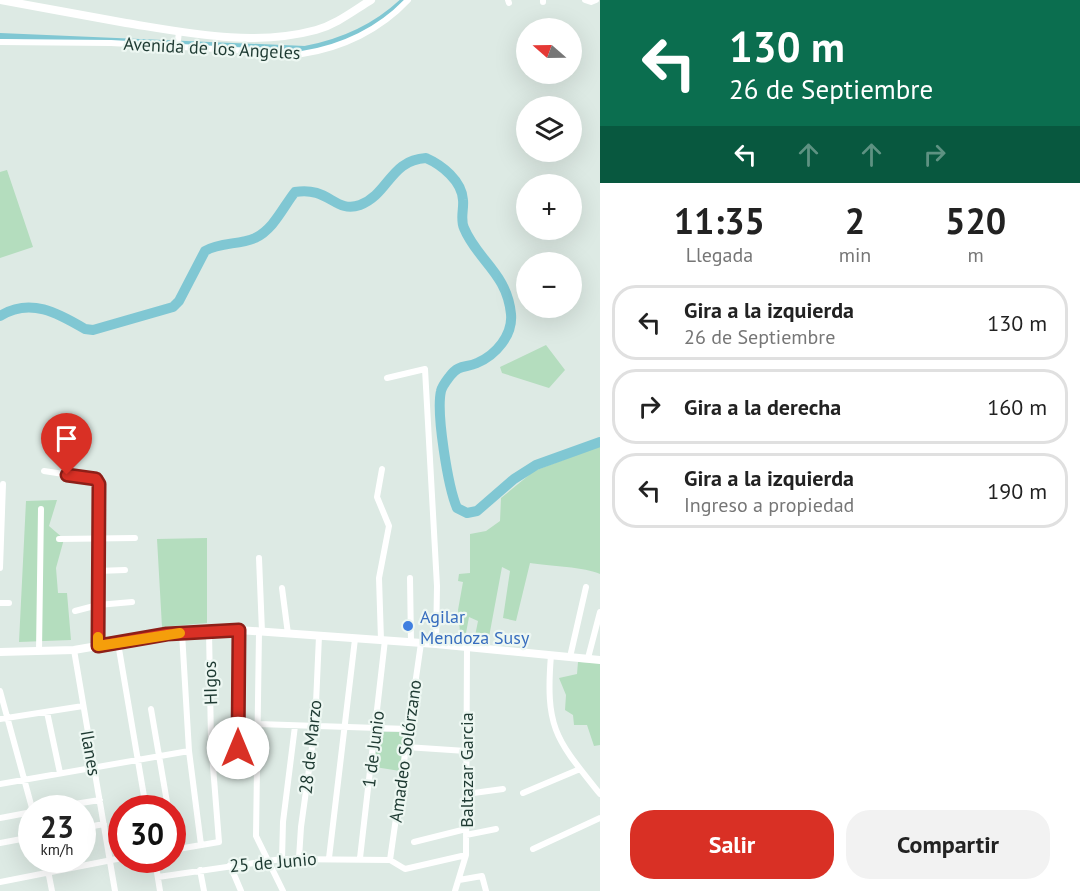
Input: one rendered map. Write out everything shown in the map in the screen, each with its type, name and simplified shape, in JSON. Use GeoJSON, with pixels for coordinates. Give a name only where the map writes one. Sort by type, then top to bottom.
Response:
{"type":"FeatureCollection","features":[{"type":"Feature","properties":{"kind":"street"},"geometry":{"type":"LineString","coordinates":[[0,0],[178,41],[307,32],[347,18],[371,0]]}},
{"type":"Feature","properties":{"kind":"street","name":"Avenida de los Angeles"},"geometry":{"type":"LineString","coordinates":[[0,42],[178,41],[283,54],[316,52],[368,31],[386,20],[408,0]]}},
{"type":"Feature","properties":{"kind":"street"},"geometry":{"type":"LineString","coordinates":[[585,0],[591,2],[596,0]]}},
{"type":"Feature","properties":{"kind":"street"},"geometry":{"type":"LineString","coordinates":[[387,378],[425,369],[437,586],[436,644]]}},
{"type":"Feature","properties":{"kind":"street","name":"1 de Junio"},"geometry":{"type":"LineString","coordinates":[[360,858],[383,640],[380,578],[389,526],[377,497],[382,469]]}},
{"type":"Feature","properties":{"kind":"street"},"geometry":{"type":"LineString","coordinates":[[44,471],[96,479],[99,484],[98,646]]}},
{"type":"Feature","properties":{"kind":"street"},"geometry":{"type":"LineString","coordinates":[[0,568],[3,484]]}},
{"type":"Feature","properties":{"kind":"street"},"geometry":{"type":"LineString","coordinates":[[39,651],[41,509]]}},
{"type":"Feature","properties":{"kind":"street"},"geometry":{"type":"LineString","coordinates":[[59,539],[135,538]]}},
{"type":"Feature","properties":{"kind":"street"},"geometry":{"type":"LineString","coordinates":[[259,558],[261,632],[256,830],[267,860],[284,891]]}},
{"type":"Feature","properties":{"kind":"street"},"geometry":{"type":"LineString","coordinates":[[97,571],[125,570]]}},
{"type":"Feature","properties":{"kind":"street"},"geometry":{"type":"LineString","coordinates":[[410,578],[411,642]]}},
{"type":"Feature","properties":{"kind":"street"},"geometry":{"type":"LineString","coordinates":[[282,588],[288,634]]}},
{"type":"Feature","properties":{"kind":"street"},"geometry":{"type":"LineString","coordinates":[[570,657],[586,588]]}},
{"type":"Feature","properties":{"kind":"street"},"geometry":{"type":"LineString","coordinates":[[75,611],[98,605],[132,602]]}},
{"type":"Feature","properties":{"kind":"street"},"geometry":{"type":"LineString","coordinates":[[0,603],[9,603]]}},
{"type":"Feature","properties":{"kind":"street"},"geometry":{"type":"LineString","coordinates":[[588,658],[600,612]]}},
{"type":"Feature","properties":{"kind":"street"},"geometry":{"type":"LineString","coordinates":[[0,652],[74,650],[182,633],[239,630],[467,646],[600,660]]}},
{"type":"Feature","properties":{"kind":"street"},"geometry":{"type":"LineString","coordinates":[[238,748],[239,630]]}},
{"type":"Feature","properties":{"kind":"street","name":"HIgos"},"geometry":{"type":"LineString","coordinates":[[201,845],[219,842],[208,631]]}},
{"type":"Feature","properties":{"kind":"street"},"geometry":{"type":"LineString","coordinates":[[182,633],[189,751],[201,845],[186,848]]}},
{"type":"Feature","properties":{"kind":"street","name":"28 de Marzo"},"geometry":{"type":"LineString","coordinates":[[299,858],[300,827],[315,726],[319,636]]}},
{"type":"Feature","properties":{"kind":"street"},"geometry":{"type":"LineString","coordinates":[[329,858],[355,639]]}},
{"type":"Feature","properties":{"kind":"street"},"geometry":{"type":"LineString","coordinates":[[118,642],[144,795]]}},
{"type":"Feature","properties":{"kind":"street","name":"Amadeo Solórzano"},"geometry":{"type":"LineString","coordinates":[[390,860],[421,643]]}},
{"type":"Feature","properties":{"kind":"street","name":"Baltazar Garcia"},"geometry":{"type":"LineString","coordinates":[[454,891],[466,855],[467,646]]}},
{"type":"Feature","properties":{"kind":"street","name":"Ilanes"},"geometry":{"type":"LineString","coordinates":[[74,650],[108,848]]}},
{"type":"Feature","properties":{"kind":"street"},"geometry":{"type":"LineString","coordinates":[[551,655],[550,700],[554,731],[565,751],[600,793]]}},
{"type":"Feature","properties":{"kind":"street"},"geometry":{"type":"LineString","coordinates":[[0,691],[4,719],[29,795]]}},
{"type":"Feature","properties":{"kind":"street"},"geometry":{"type":"LineString","coordinates":[[4,719],[83,706]]}},
{"type":"Feature","properties":{"kind":"street"},"geometry":{"type":"LineString","coordinates":[[151,709],[166,795]]}},
{"type":"Feature","properties":{"kind":"street"},"geometry":{"type":"LineString","coordinates":[[47,712],[60,773]]}},
{"type":"Feature","properties":{"kind":"street"},"geometry":{"type":"LineString","coordinates":[[258,724],[408,729]]}},
{"type":"Feature","properties":{"kind":"street"},"geometry":{"type":"LineString","coordinates":[[282,859],[283,822],[296,726]]}},
{"type":"Feature","properties":{"kind":"street"},"geometry":{"type":"LineString","coordinates":[[406,747],[466,751]]}},
{"type":"Feature","properties":{"kind":"street"},"geometry":{"type":"LineString","coordinates":[[0,784],[189,751]]}},
{"type":"Feature","properties":{"kind":"street"},"geometry":{"type":"LineString","coordinates":[[523,793],[580,769]]}},
{"type":"Feature","properties":{"kind":"street"},"geometry":{"type":"LineString","coordinates":[[466,794],[503,789]]}},
{"type":"Feature","properties":{"kind":"street"},"geometry":{"type":"LineString","coordinates":[[96,801],[100,800]]}},
{"type":"Feature","properties":{"kind":"street"},"geometry":{"type":"LineString","coordinates":[[0,818],[18,814]]}},
{"type":"Feature","properties":{"kind":"street"},"geometry":{"type":"LineString","coordinates":[[532,849],[600,818]]}},
{"type":"Feature","properties":{"kind":"street"},"geometry":{"type":"LineString","coordinates":[[96,825],[104,824]]}},
{"type":"Feature","properties":{"kind":"street"},"geometry":{"type":"LineString","coordinates":[[414,843],[466,832],[496,829]]}},
{"type":"Feature","properties":{"kind":"street"},"geometry":{"type":"LineString","coordinates":[[0,843],[18,840]]}},
{"type":"Feature","properties":{"kind":"street","name":"25 de Junio"},"geometry":{"type":"LineString","coordinates":[[158,877],[267,860],[299,858],[390,860],[405,869],[466,855]]}},
{"type":"Feature","properties":{"kind":"street"},"geometry":{"type":"LineString","coordinates":[[230,865],[241,891]]}},
{"type":"Feature","properties":{"kind":"street"},"geometry":{"type":"LineString","coordinates":[[200,870],[204,891]]}},
{"type":"Feature","properties":{"kind":"street"},"geometry":{"type":"LineString","coordinates":[[0,882],[44,873]]}},
{"type":"Feature","properties":{"kind":"street"},"geometry":{"type":"LineString","coordinates":[[49,873],[52,891]]}},
{"type":"Feature","properties":{"kind":"street","name":"Ilanes"},"geometry":{"type":"LineString","coordinates":[[112,873],[115,891]]}},
{"type":"Feature","properties":{"kind":"street"},"geometry":{"type":"LineString","coordinates":[[157,873],[160,891]]}},
{"type":"Feature","properties":{"kind":"street"},"geometry":{"type":"LineString","coordinates":[[459,880],[482,876],[486,891]]}},
{"type":"Feature","properties":{"kind":"green space"},"geometry":{"type":"Polygon","coordinates":[[[7,170],[33,247],[0,258],[0,172],[7,170]]]}},
{"type":"Feature","properties":{"kind":"green space"},"geometry":{"type":"Polygon","coordinates":[[[546,345],[565,370],[549,388],[502,373],[500,367],[546,345]]]}},
{"type":"Feature","properties":{"kind":"green space"},"geometry":{"type":"Polygon","coordinates":[[[600,446],[600,574],[576,568],[530,563],[516,621],[503,618],[510,571],[502,567],[489,637],[475,636],[478,621],[469,617],[466,633],[460,632],[458,610],[463,582],[458,581],[459,574],[470,573],[470,534],[486,531],[500,521],[501,498],[534,471],[600,446]]]}},
{"type":"Feature","properties":{"kind":"green space"},"geometry":{"type":"Polygon","coordinates":[[[57,500],[49,526],[64,539],[56,568],[58,593],[67,593],[71,640],[19,642],[26,501],[57,500]]]}},
{"type":"Feature","properties":{"kind":"green space"},"geometry":{"type":"Polygon","coordinates":[[[207,538],[207,623],[162,627],[157,539],[207,538]]]}},
{"type":"Feature","properties":{"kind":"green space"},"geometry":{"type":"Polygon","coordinates":[[[578,662],[600,663],[600,745],[594,746],[587,725],[574,725],[573,715],[565,710],[566,695],[559,678],[577,674],[578,662]]]}},
{"type":"Feature","properties":{"kind":"green space"},"geometry":{"type":"Polygon","coordinates":[[[377,732],[404,732],[400,771],[375,767],[377,732]]]}},
{"type":"Feature","properties":{"kind":"waterway"},"geometry":{"type":"LineString","coordinates":[[0,36],[305,49],[358,32],[382,18],[404,0]]}},
{"type":"Feature","properties":{"kind":"waterway"},"geometry":{"type":"LineString","coordinates":[[0,316],[11,310],[22,308],[44,309],[85,329],[93,330],[173,307],[179,301],[205,251],[217,246],[249,240],[262,234],[273,223],[295,192],[316,193],[344,206],[360,205],[370,200],[405,165],[414,160],[426,158],[444,169],[459,186],[463,200],[464,228],[476,249],[498,277],[504,288],[511,314],[506,337],[497,350],[477,363],[453,372],[442,387],[440,416],[444,450],[457,508],[467,513],[477,511],[514,479],[536,465],[600,442]]}},
{"type":"Feature","properties":{"kind":"slow traffic"},"geometry":{"type":"LineString","coordinates":[[98,637],[98,646],[180,633]]}},
{"type":"Feature","properties":{"kind":"place","name":"Agilar Mendoza Susy"},"geometry":{"type":"Point","coordinates":[408,626]}},
{"type":"Feature","properties":{"kind":"route"},"geometry":{"type":"LineString","coordinates":[[67,475],[96,479],[99,484],[98,646],[167,634],[239,630],[238,748]]}}]}
